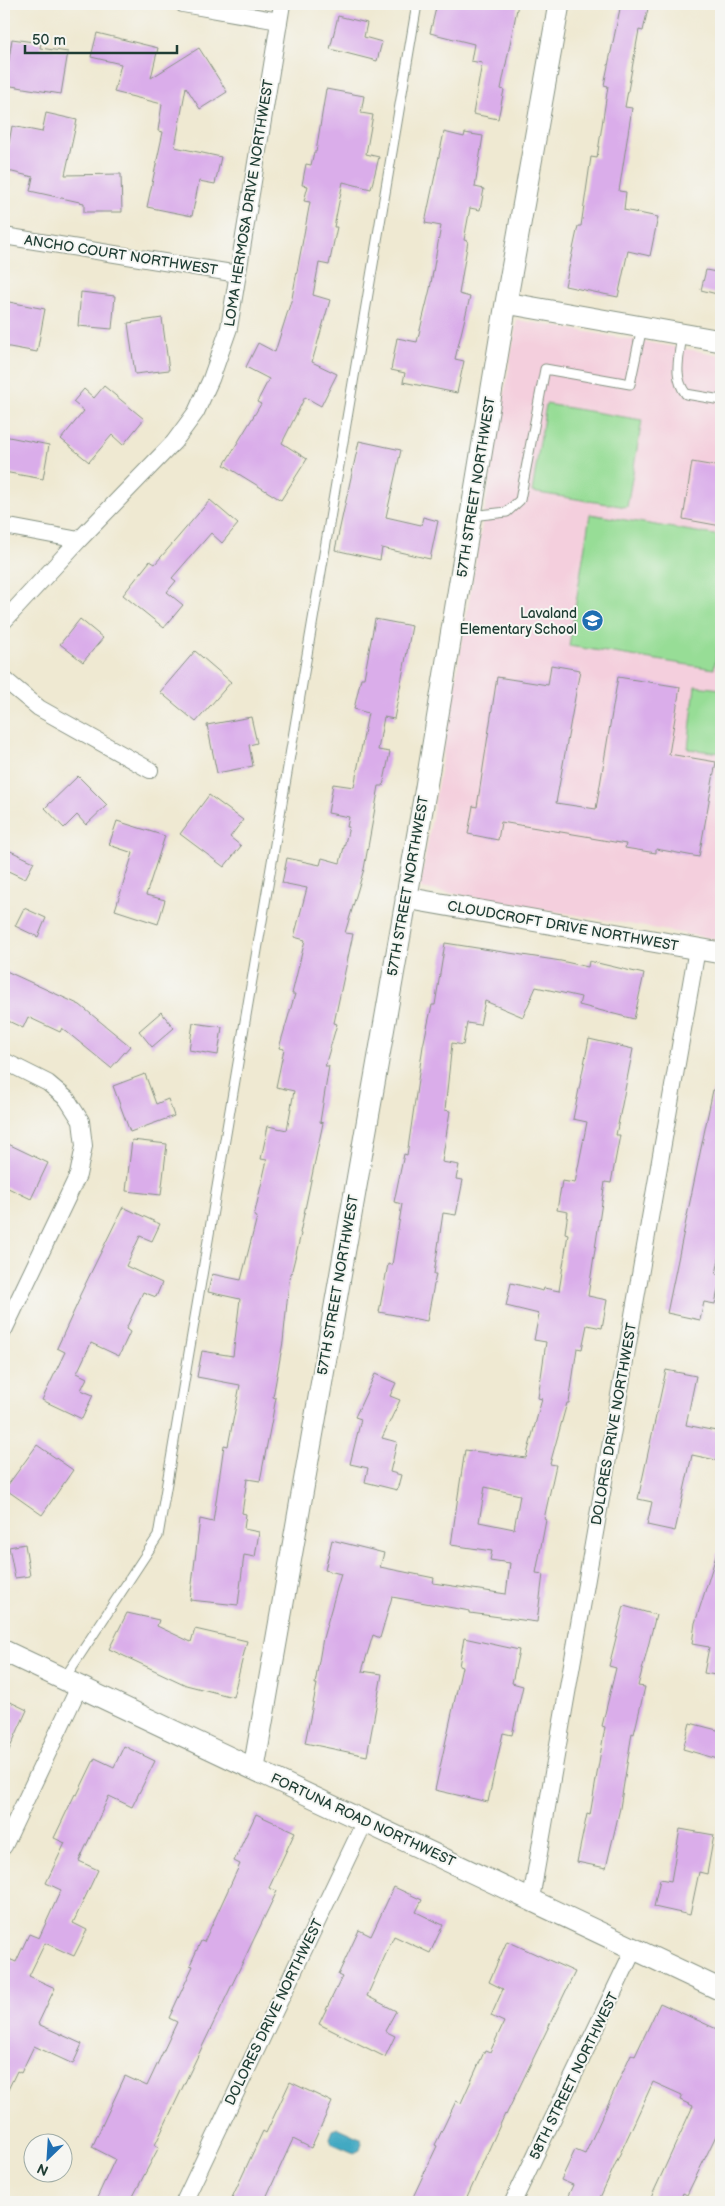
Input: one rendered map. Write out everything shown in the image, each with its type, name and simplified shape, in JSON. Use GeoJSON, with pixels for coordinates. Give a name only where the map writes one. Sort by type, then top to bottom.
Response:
{"type":"FeatureCollection","features":[{"type":"Feature","properties":{"kind":"street"},"geometry":{"type":"LineString","coordinates":[[183,4],[279,21]]}},
{"type":"Feature","properties":{"kind":"street","name":"LOMA HERMOSA DRIVE NORTHWEST"},"geometry":{"type":"LineString","coordinates":[[4,621],[78,540],[174,442],[196,412],[211,379],[230,328],[282,4]]}},
{"type":"Feature","properties":{"kind":"street","name":"57TH STREET NORTHWEST"},"geometry":{"type":"LineString","coordinates":[[254,1768],[428,778],[506,303],[559,4]]}},
{"type":"Feature","properties":{"kind":"street","name":"ANCHO COURT NORTHWEST"},"geometry":{"type":"LineString","coordinates":[[4,236],[238,274]]}},
{"type":"Feature","properties":{"kind":"street"},"geometry":{"type":"LineString","coordinates":[[506,303],[721,341]]}},
{"type":"Feature","properties":{"kind":"street"},"geometry":{"type":"LineString","coordinates":[[4,526],[78,540]]}},
{"type":"Feature","properties":{"kind":"street"},"geometry":{"type":"LineString","coordinates":[[4,679],[39,708],[150,770]]}},
{"type":"Feature","properties":{"kind":"street","name":"CLOUDCROFT DRIVE NORTHWEST"},"geometry":{"type":"LineString","coordinates":[[406,898],[721,954]]}},
{"type":"Feature","properties":{"kind":"street","name":"DOLORES DRIVE NORTHWEST"},"geometry":{"type":"LineString","coordinates":[[531,1899],[697,949]]}},
{"type":"Feature","properties":{"kind":"street"},"geometry":{"type":"LineString","coordinates":[[4,1062],[48,1082],[67,1099],[81,1121],[84,1146],[78,1175],[4,1330]]}},
{"type":"Feature","properties":{"kind":"street","name":"FORTUNA ROAD NORTHWEST"},"geometry":{"type":"LineString","coordinates":[[4,1651],[721,1990]]}},
{"type":"Feature","properties":{"kind":"street"},"geometry":{"type":"LineString","coordinates":[[4,1846],[72,1683]]}},
{"type":"Feature","properties":{"kind":"street","name":"DOLORES DRIVE NORTHWEST"},"geometry":{"type":"LineString","coordinates":[[184,2202],[365,1822]]}},
{"type":"Feature","properties":{"kind":"street","name":"58TH STREET NORTHWEST"},"geometry":{"type":"LineString","coordinates":[[513,2202],[634,1949]]}},
{"type":"Feature","properties":{"kind":"lane"},"geometry":{"type":"LineString","coordinates":[[72,1683],[158,1536],[417,4]]}},
{"type":"Feature","properties":{"kind":"lane"},"geometry":{"type":"LineString","coordinates":[[471,516],[507,512],[520,500],[545,369],[630,384],[642,327]]}},
{"type":"Feature","properties":{"kind":"lane"},"geometry":{"type":"LineString","coordinates":[[682,334],[677,375],[679,385],[686,394],[721,400]]}},
{"type":"Feature","properties":{"kind":"shaded area","name":"Lavaland Elementary School"},"geometry":{"type":"Polygon","coordinates":[[[517,320],[721,355],[721,940],[420,888],[517,320]]]}},
{"type":"Feature","properties":{"kind":"green space"},"geometry":{"type":"Polygon","coordinates":[[[546,404],[642,420],[627,507],[532,492],[546,404]]]}},
{"type":"Feature","properties":{"kind":"green space"},"geometry":{"type":"Polygon","coordinates":[[[590,514],[721,536],[721,625],[714,669],[569,646],[590,514]]]}},
{"type":"Feature","properties":{"kind":"green space"},"geometry":{"type":"Polygon","coordinates":[[[695,686],[721,689],[721,753],[688,749],[695,686]]]}},
{"type":"Feature","properties":{"kind":"water"},"geometry":{"type":"Polygon","coordinates":[[[338,2128],[360,2138],[362,2143],[360,2150],[354,2153],[331,2143],[329,2138],[332,2130],[338,2128]]]}},
{"type":"Feature","properties":{"kind":"building"},"geometry":{"type":"Polygon","coordinates":[[[437,4],[518,4],[501,89],[504,90],[498,119],[473,114],[482,63],[471,61],[474,44],[430,33],[437,4]]]}},
{"type":"Feature","properties":{"kind":"building"},"geometry":{"type":"Polygon","coordinates":[[[621,4],[649,4],[643,31],[639,30],[625,107],[632,108],[619,191],[626,192],[624,210],[658,217],[650,256],[628,251],[618,297],[565,286],[578,226],[581,226],[591,157],[597,158],[608,86],[604,85],[621,4]]]}},
{"type":"Feature","properties":{"kind":"building"},"geometry":{"type":"Polygon","coordinates":[[[338,16],[367,23],[364,37],[382,42],[377,61],[330,49],[338,16]]]}},
{"type":"Feature","properties":{"kind":"building"},"geometry":{"type":"Polygon","coordinates":[[[97,33],[158,48],[151,78],[199,48],[227,92],[200,109],[186,87],[175,147],[221,157],[215,184],[199,181],[192,216],[147,207],[163,132],[158,131],[162,104],[114,92],[121,64],[91,57],[97,33]]]}},
{"type":"Feature","properties":{"kind":"building"},"geometry":{"type":"Polygon","coordinates":[[[12,39],[41,43],[40,48],[68,52],[61,94],[5,85],[12,39]]]}},
{"type":"Feature","properties":{"kind":"building"},"geometry":{"type":"Polygon","coordinates":[[[326,89],[364,96],[361,113],[373,115],[366,154],[379,157],[371,189],[343,182],[334,227],[337,227],[329,265],[319,263],[313,295],[330,300],[312,362],[337,374],[321,406],[305,397],[282,443],[307,459],[281,500],[224,465],[261,404],[257,402],[269,379],[246,367],[258,343],[275,352],[292,298],[310,202],[304,201],[308,186],[302,185],[306,164],[311,165],[314,152],[316,152],[326,89]]]}},
{"type":"Feature","properties":{"kind":"building"},"geometry":{"type":"Polygon","coordinates":[[[46,113],[77,120],[65,175],[121,174],[122,212],[84,212],[84,203],[30,191],[33,177],[4,170],[12,126],[42,132],[46,113]]]}},
{"type":"Feature","properties":{"kind":"building"},"geometry":{"type":"Polygon","coordinates":[[[444,132],[464,137],[465,133],[483,136],[475,187],[484,189],[480,210],[470,208],[464,240],[468,241],[459,294],[470,297],[455,359],[464,361],[457,393],[403,382],[405,373],[391,370],[397,338],[417,342],[430,289],[441,226],[425,223],[444,132]]]}},
{"type":"Feature","properties":{"kind":"building"},"geometry":{"type":"Polygon","coordinates":[[[706,270],[721,273],[721,295],[701,290],[706,270]]]}},
{"type":"Feature","properties":{"kind":"building"},"geometry":{"type":"Polygon","coordinates":[[[81,292],[115,296],[112,329],[78,326],[81,292]]]}},
{"type":"Feature","properties":{"kind":"building"},"geometry":{"type":"Polygon","coordinates":[[[4,301],[45,309],[37,352],[4,346],[4,301]]]}},
{"type":"Feature","properties":{"kind":"building"},"geometry":{"type":"Polygon","coordinates":[[[162,318],[169,370],[135,374],[128,323],[162,318]]]}},
{"type":"Feature","properties":{"kind":"building"},"geometry":{"type":"Polygon","coordinates":[[[104,386],[144,419],[123,445],[112,435],[89,462],[61,439],[84,411],[73,402],[84,389],[94,398],[104,386]]]}},
{"type":"Feature","properties":{"kind":"building"},"geometry":{"type":"Polygon","coordinates":[[[4,436],[49,445],[43,479],[4,472],[4,436]]]}},
{"type":"Feature","properties":{"kind":"building"},"geometry":{"type":"Polygon","coordinates":[[[359,441],[401,450],[386,517],[421,525],[423,517],[438,521],[430,559],[382,548],[380,560],[335,550],[359,441]]]}},
{"type":"Feature","properties":{"kind":"building"},"geometry":{"type":"Polygon","coordinates":[[[692,462],[721,467],[721,526],[683,519],[692,462]]]}},
{"type":"Feature","properties":{"kind":"building"},"geometry":{"type":"Polygon","coordinates":[[[210,500],[238,524],[222,543],[211,533],[172,578],[176,581],[167,592],[183,605],[164,628],[123,595],[150,561],[155,564],[210,500]]]}},
{"type":"Feature","properties":{"kind":"building"},"geometry":{"type":"Polygon","coordinates":[[[80,619],[103,638],[83,662],[60,644],[80,619]]]}},
{"type":"Feature","properties":{"kind":"building"},"geometry":{"type":"Polygon","coordinates":[[[375,619],[412,626],[394,719],[384,717],[378,750],[390,752],[383,786],[379,786],[364,869],[345,933],[353,934],[334,1023],[337,1024],[325,1066],[329,1066],[320,1122],[323,1123],[301,1234],[289,1282],[283,1342],[273,1397],[276,1398],[260,1481],[247,1479],[242,1513],[246,1514],[244,1529],[259,1532],[255,1557],[244,1555],[238,1605],[190,1600],[200,1519],[213,1522],[224,1445],[228,1446],[240,1385],[197,1377],[202,1351],[233,1356],[240,1299],[208,1292],[212,1274],[241,1280],[257,1217],[254,1216],[267,1160],[261,1159],[268,1126],[287,1130],[294,1091],[276,1087],[284,1049],[279,1048],[295,994],[292,994],[305,940],[294,937],[307,888],[282,883],[287,858],[320,865],[322,858],[340,863],[349,827],[347,827],[349,817],[328,813],[333,784],[354,787],[368,713],[354,709],[361,678],[364,678],[375,619]]]}},
{"type":"Feature","properties":{"kind":"building"},"geometry":{"type":"Polygon","coordinates":[[[195,651],[231,682],[196,722],[160,692],[195,651]]]}},
{"type":"Feature","properties":{"kind":"building"},"geometry":{"type":"Polygon","coordinates":[[[551,665],[580,670],[556,803],[596,809],[618,677],[680,687],[669,754],[716,762],[699,857],[656,849],[656,853],[625,848],[626,844],[501,822],[498,840],[468,834],[473,806],[477,807],[497,677],[548,685],[551,665]]]}},
{"type":"Feature","properties":{"kind":"building"},"geometry":{"type":"Polygon","coordinates":[[[251,717],[257,743],[249,745],[253,766],[217,773],[207,725],[251,717]]]}},
{"type":"Feature","properties":{"kind":"building"},"geometry":{"type":"Polygon","coordinates":[[[78,776],[107,805],[86,825],[77,815],[64,828],[45,808],[78,776]]]}},
{"type":"Feature","properties":{"kind":"building"},"geometry":{"type":"Polygon","coordinates":[[[209,795],[243,820],[230,837],[241,846],[224,867],[180,834],[209,795]]]}},
{"type":"Feature","properties":{"kind":"building"},"geometry":{"type":"Polygon","coordinates":[[[117,821],[165,836],[146,895],[165,900],[158,924],[115,910],[133,853],[109,845],[117,821]]]}},
{"type":"Feature","properties":{"kind":"building"},"geometry":{"type":"Polygon","coordinates":[[[4,848],[34,862],[25,879],[4,869],[4,848]]]}},
{"type":"Feature","properties":{"kind":"building"},"geometry":{"type":"Polygon","coordinates":[[[24,908],[46,918],[38,937],[15,926],[24,908]]]}},
{"type":"Feature","properties":{"kind":"building"},"geometry":{"type":"Polygon","coordinates":[[[445,943],[588,967],[589,961],[644,974],[634,1019],[579,1005],[581,997],[536,987],[523,1017],[485,1001],[480,1025],[467,1023],[463,1045],[452,1043],[445,1110],[450,1111],[442,1162],[459,1165],[456,1179],[463,1180],[456,1215],[443,1213],[434,1274],[436,1274],[427,1321],[379,1312],[388,1264],[392,1265],[402,1204],[394,1202],[404,1154],[407,1155],[423,1046],[432,1005],[435,1005],[445,943]]]}},
{"type":"Feature","properties":{"kind":"building"},"geometry":{"type":"Polygon","coordinates":[[[4,970],[80,1005],[130,1046],[111,1068],[62,1028],[60,1032],[28,1017],[23,1028],[4,1019],[4,970]]]}},
{"type":"Feature","properties":{"kind":"building"},"geometry":{"type":"Polygon","coordinates":[[[161,1012],[174,1028],[152,1047],[139,1031],[161,1012]]]}},
{"type":"Feature","properties":{"kind":"building"},"geometry":{"type":"Polygon","coordinates":[[[193,1023],[222,1027],[218,1055],[189,1050],[193,1023]]]}},
{"type":"Feature","properties":{"kind":"building"},"geometry":{"type":"Polygon","coordinates":[[[589,1039],[633,1049],[616,1135],[620,1135],[611,1183],[605,1182],[588,1296],[607,1300],[602,1328],[587,1325],[582,1349],[577,1348],[569,1403],[567,1403],[550,1464],[556,1465],[544,1519],[546,1520],[536,1573],[543,1574],[537,1622],[470,1613],[470,1611],[392,1597],[380,1638],[373,1635],[362,1671],[382,1674],[367,1756],[305,1743],[317,1684],[315,1684],[323,1638],[341,1574],[325,1570],[332,1540],[384,1553],[380,1567],[434,1578],[433,1583],[506,1594],[510,1563],[490,1560],[492,1551],[451,1545],[465,1450],[526,1458],[542,1399],[538,1398],[546,1342],[534,1340],[539,1314],[506,1306],[511,1283],[543,1291],[544,1288],[559,1291],[568,1234],[565,1233],[568,1212],[557,1210],[562,1181],[575,1183],[587,1122],[573,1119],[589,1039]],[[485,1487],[479,1522],[514,1529],[520,1495],[485,1487]]]}},
{"type":"Feature","properties":{"kind":"building"},"geometry":{"type":"Polygon","coordinates":[[[145,1074],[156,1104],[168,1099],[174,1116],[130,1132],[113,1086],[145,1074]]]}},
{"type":"Feature","properties":{"kind":"building"},"geometry":{"type":"Polygon","coordinates":[[[713,1090],[721,1090],[721,1250],[716,1274],[721,1276],[715,1304],[704,1302],[700,1320],[667,1313],[713,1090]]]}},
{"type":"Feature","properties":{"kind":"building"},"geometry":{"type":"Polygon","coordinates":[[[132,1140],[167,1144],[161,1195],[126,1191],[132,1140]]]}},
{"type":"Feature","properties":{"kind":"building"},"geometry":{"type":"Polygon","coordinates":[[[4,1142],[48,1163],[31,1199],[4,1186],[4,1142]]]}},
{"type":"Feature","properties":{"kind":"building"},"geometry":{"type":"Polygon","coordinates":[[[123,1207],[160,1224],[152,1241],[140,1236],[126,1266],[162,1283],[156,1297],[143,1292],[126,1329],[130,1332],[119,1356],[91,1343],[77,1373],[87,1378],[81,1390],[93,1395],[82,1419],[42,1400],[65,1352],[57,1348],[79,1297],[123,1207]]]}},
{"type":"Feature","properties":{"kind":"building"},"geometry":{"type":"Polygon","coordinates":[[[666,1370],[696,1376],[686,1425],[721,1432],[721,1461],[692,1455],[675,1531],[647,1525],[652,1502],[638,1499],[666,1370]]]}},
{"type":"Feature","properties":{"kind":"building"},"geometry":{"type":"Polygon","coordinates":[[[375,1374],[396,1383],[390,1396],[400,1400],[382,1438],[397,1442],[390,1472],[401,1475],[397,1490],[365,1482],[368,1468],[350,1464],[361,1419],[355,1417],[375,1374]]]}},
{"type":"Feature","properties":{"kind":"building"},"geometry":{"type":"Polygon","coordinates":[[[37,1445],[73,1470],[42,1515],[5,1489],[37,1445]]]}},
{"type":"Feature","properties":{"kind":"building"},"geometry":{"type":"Polygon","coordinates":[[[25,1544],[30,1576],[15,1578],[9,1547],[25,1544]]]}},
{"type":"Feature","properties":{"kind":"building"},"geometry":{"type":"Polygon","coordinates":[[[717,1553],[721,1554],[721,1676],[704,1673],[709,1647],[692,1644],[695,1623],[717,1553]]]}},
{"type":"Feature","properties":{"kind":"building"},"geometry":{"type":"Polygon","coordinates":[[[624,1606],[656,1615],[638,1686],[645,1687],[634,1734],[632,1733],[620,1808],[606,1868],[577,1862],[587,1814],[590,1815],[605,1727],[602,1726],[616,1668],[609,1666],[624,1606]]]}},
{"type":"Feature","properties":{"kind":"building"},"geometry":{"type":"Polygon","coordinates":[[[127,1613],[159,1620],[157,1626],[191,1642],[195,1629],[247,1641],[233,1697],[186,1685],[109,1649],[127,1613]]]}},
{"type":"Feature","properties":{"kind":"building"},"geometry":{"type":"Polygon","coordinates":[[[464,1638],[519,1650],[512,1683],[523,1686],[512,1735],[503,1733],[488,1802],[435,1790],[462,1667],[459,1666],[464,1638]]]}},
{"type":"Feature","properties":{"kind":"building"},"geometry":{"type":"Polygon","coordinates":[[[4,1699],[27,1710],[4,1761],[4,1699]]]}},
{"type":"Feature","properties":{"kind":"building"},"geometry":{"type":"Polygon","coordinates":[[[690,1723],[721,1731],[721,1760],[683,1749],[690,1723]]]}},
{"type":"Feature","properties":{"kind":"building"},"geometry":{"type":"Polygon","coordinates":[[[124,1746],[155,1761],[132,1807],[109,1796],[79,1861],[98,1870],[73,1923],[87,1930],[74,1956],[45,1943],[29,1976],[55,1988],[38,2024],[82,2044],[73,2064],[34,2046],[21,2073],[17,2071],[4,2098],[4,1971],[9,1959],[16,1962],[29,1934],[39,1938],[61,1890],[46,1883],[65,1843],[54,1838],[75,1794],[77,1795],[95,1758],[114,1767],[124,1746]]]}},
{"type":"Feature","properties":{"kind":"building"},"geometry":{"type":"Polygon","coordinates":[[[256,1814],[295,1832],[269,1888],[277,1891],[155,2145],[159,2147],[130,2202],[95,2202],[115,2159],[92,2147],[125,2076],[147,2086],[177,2022],[169,2018],[193,1966],[190,1965],[201,1941],[204,1942],[240,1864],[234,1861],[256,1814]]]}},
{"type":"Feature","properties":{"kind":"building"},"geometry":{"type":"Polygon","coordinates":[[[680,1829],[714,1835],[707,1874],[699,1872],[690,1915],[654,1907],[660,1879],[671,1881],[680,1829]]]}},
{"type":"Feature","properties":{"kind":"building"},"geometry":{"type":"Polygon","coordinates":[[[394,1887],[422,1900],[416,1912],[443,1925],[430,1953],[394,1936],[367,1996],[396,2011],[385,2031],[395,2036],[385,2057],[319,2024],[342,1977],[338,1975],[359,1930],[371,1936],[394,1887]]]}},
{"type":"Feature","properties":{"kind":"building"},"geometry":{"type":"Polygon","coordinates":[[[507,1941],[575,1972],[505,2114],[465,2202],[425,2202],[413,2197],[437,2146],[435,2145],[456,2101],[461,2103],[485,2050],[490,2052],[504,2022],[491,2016],[503,1989],[489,1982],[507,1941]]]}},
{"type":"Feature","properties":{"kind":"building"},"geometry":{"type":"Polygon","coordinates":[[[660,2003],[721,2031],[721,2125],[712,2144],[687,2195],[683,2193],[679,2202],[649,2202],[693,2106],[680,2100],[682,2095],[653,2082],[598,2202],[565,2202],[573,2185],[561,2180],[575,2150],[585,2154],[631,2054],[635,2056],[660,2003]]]}},
{"type":"Feature","properties":{"kind":"building"},"geometry":{"type":"Polygon","coordinates":[[[290,2082],[332,2102],[311,2148],[293,2139],[264,2202],[230,2202],[263,2131],[266,2133],[290,2082]]]}},
{"type":"Feature","properties":{"kind":"place","name":"Lavaland Elementary School"},"geometry":{"type":"Point","coordinates":[593,621]}}]}
